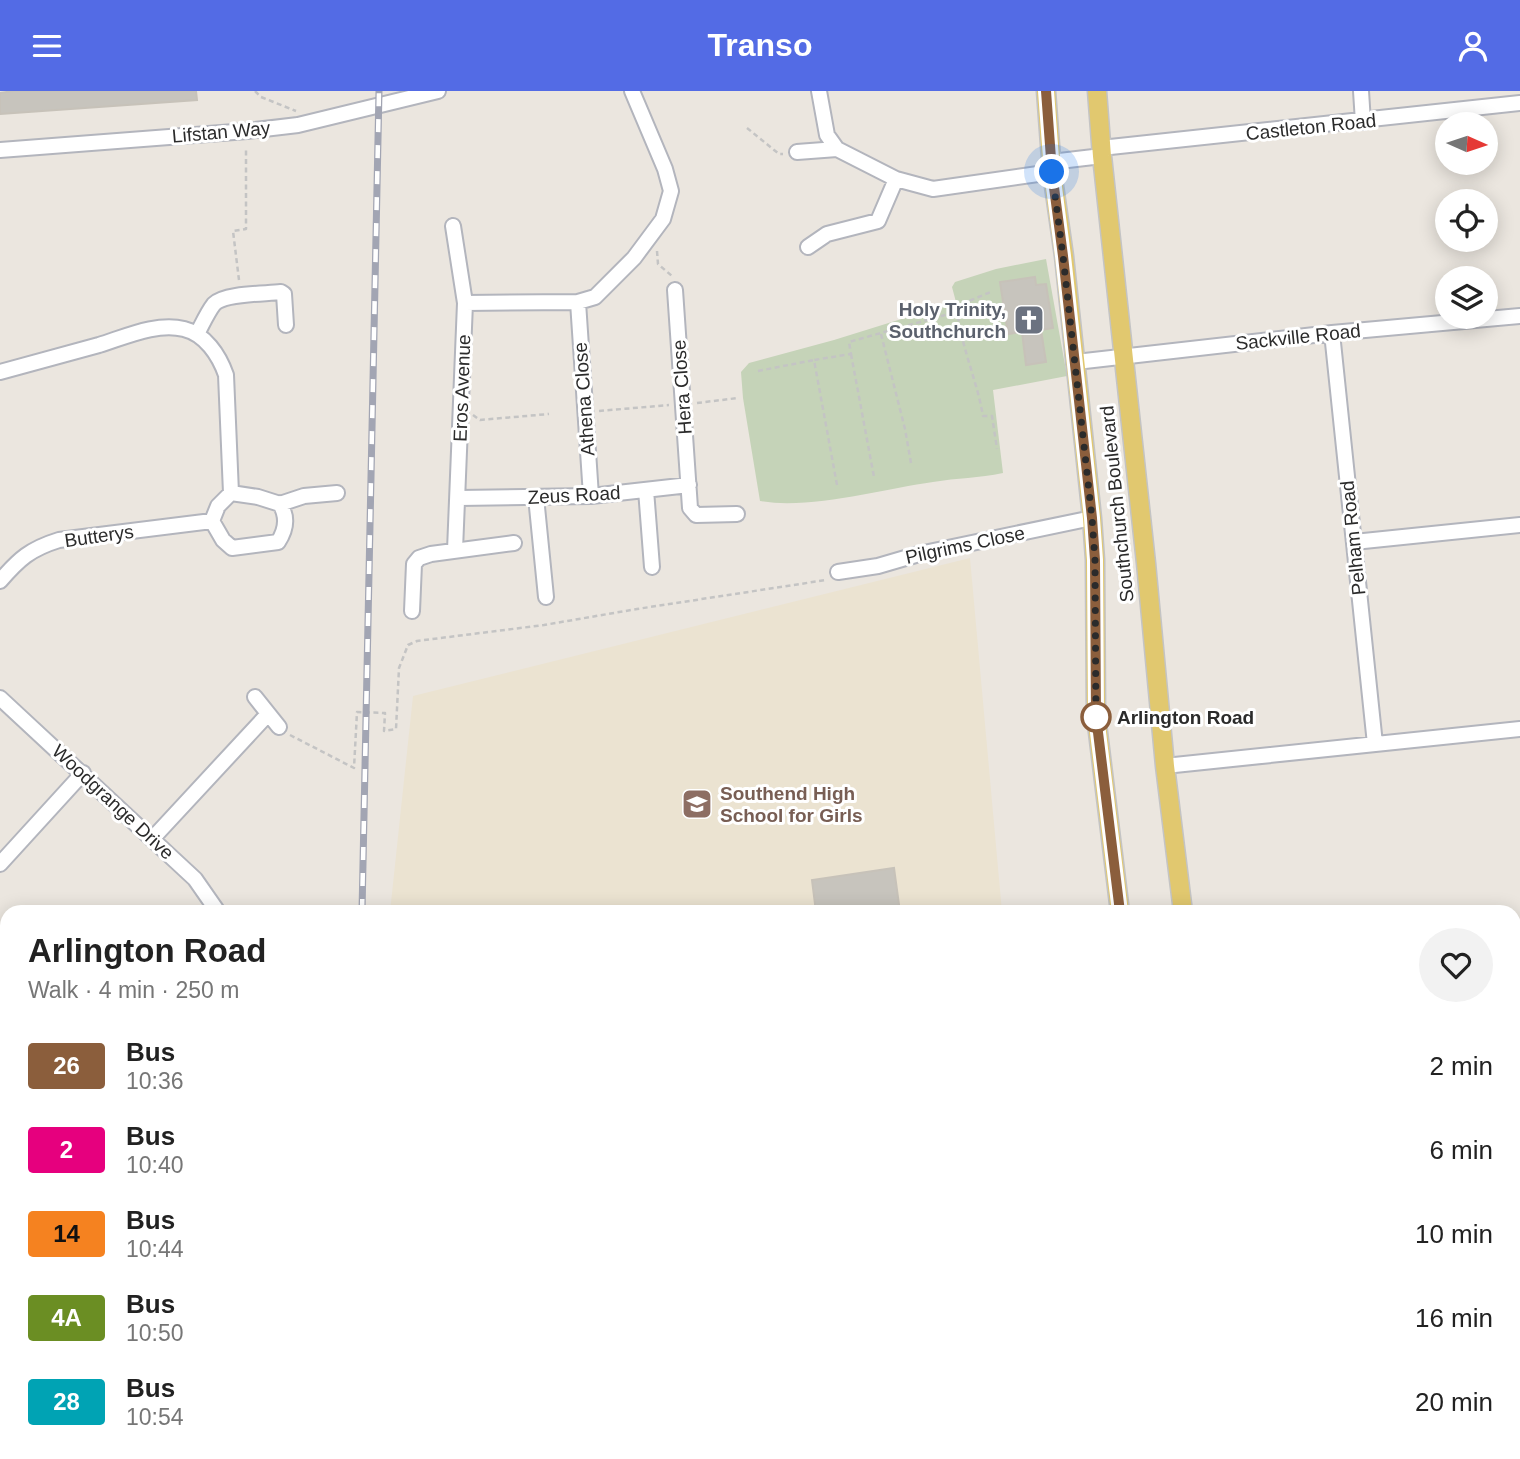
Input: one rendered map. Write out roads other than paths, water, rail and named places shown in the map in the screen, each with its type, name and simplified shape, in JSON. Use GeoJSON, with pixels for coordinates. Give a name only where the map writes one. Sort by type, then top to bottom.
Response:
{"type":"FeatureCollection","features":[{"type":"Feature","properties":{"kind":"main road","name":"Southchurch Boulevard"},"geometry":{"type":"LineString","coordinates":[[1046,91],[1051,167],[1076,362],[1092,518],[1095,560],[1096,716],[1119,905]]}},
{"type":"Feature","properties":{"kind":"main road","name":"Southchurch Boulevard"},"geometry":{"type":"LineString","coordinates":[[1097,91],[1122,356],[1182,905]]}},
{"type":"Feature","properties":{"kind":"street","name":"Lifstan Way"},"geometry":{"type":"LineString","coordinates":[[0,150],[298,125],[438,91]]}},
{"type":"Feature","properties":{"kind":"street"},"geometry":{"type":"LineString","coordinates":[[465,303],[578,302],[595,297],[634,258],[663,219],[671,191],[665,169],[632,91]]}},
{"type":"Feature","properties":{"kind":"street"},"geometry":{"type":"LineString","coordinates":[[819,91],[827,135],[837,149]]}},
{"type":"Feature","properties":{"kind":"street"},"geometry":{"type":"LineString","coordinates":[[1361,91],[1363,122]]}},
{"type":"Feature","properties":{"kind":"street","name":"Castleton Road"},"geometry":{"type":"LineString","coordinates":[[837,149],[897,179],[933,189],[1051,167],[1101,152],[1519,103]]}},
{"type":"Feature","properties":{"kind":"street"},"geometry":{"type":"LineString","coordinates":[[797,152],[837,149]]}},
{"type":"Feature","properties":{"kind":"street"},"geometry":{"type":"LineString","coordinates":[[808,247],[827,234],[878,221],[897,179]]}},
{"type":"Feature","properties":{"kind":"street","name":"Eros Avenue"},"geometry":{"type":"LineString","coordinates":[[453,226],[465,303],[455,550]]}},
{"type":"Feature","properties":{"kind":"street","name":"Hera Close"},"geometry":{"type":"LineString","coordinates":[[674,290],[691,508],[696,515],[737,514]]}},
{"type":"Feature","properties":{"kind":"street"},"geometry":{"type":"LineString","coordinates":[[197,334],[214,305],[220,300],[241,296],[281,292],[284,294],[286,324]]}},
{"type":"Feature","properties":{"kind":"street","name":"Athena Close"},"geometry":{"type":"LineString","coordinates":[[578,302],[591,496]]}},
{"type":"Feature","properties":{"kind":"street","name":"Sackville Road"},"geometry":{"type":"LineString","coordinates":[[1076,362],[1332,333],[1520,316]]}},
{"type":"Feature","properties":{"kind":"street"},"geometry":{"type":"LineString","coordinates":[[0,372],[155,329],[183,329],[197,334],[222,362],[226,375],[231,492],[218,506],[212,521],[223,540],[232,548],[268,545],[278,542],[283,535],[286,524],[285,511],[281,504]]}},
{"type":"Feature","properties":{"kind":"street","name":"Pelham Road"},"geometry":{"type":"LineString","coordinates":[[1332,333],[1375,744]]}},
{"type":"Feature","properties":{"kind":"street","name":"Zeus Road"},"geometry":{"type":"LineString","coordinates":[[459,498],[591,496],[688,485]]}},
{"type":"Feature","properties":{"kind":"street"},"geometry":{"type":"LineString","coordinates":[[646,490],[652,567]]}},
{"type":"Feature","properties":{"kind":"street"},"geometry":{"type":"LineString","coordinates":[[231,492],[281,504],[304,496],[337,493]]}},
{"type":"Feature","properties":{"kind":"street"},"geometry":{"type":"LineString","coordinates":[[536,497],[545,597]]}},
{"type":"Feature","properties":{"kind":"street","name":"Pilgrims Close"},"geometry":{"type":"LineString","coordinates":[[838,572],[878,566],[919,554],[1092,518]]}},
{"type":"Feature","properties":{"kind":"street","name":"Butterys"},"geometry":{"type":"LineString","coordinates":[[0,581],[20,559],[37,547],[59,540],[212,521]]}},
{"type":"Feature","properties":{"kind":"street"},"geometry":{"type":"LineString","coordinates":[[1354,542],[1520,526]]}},
{"type":"Feature","properties":{"kind":"street"},"geometry":{"type":"LineString","coordinates":[[412,611],[414,564],[419,558],[455,550],[514,543]]}},
{"type":"Feature","properties":{"kind":"street"},"geometry":{"type":"LineString","coordinates":[[255,697],[279,727]]}},
{"type":"Feature","properties":{"kind":"street","name":"Woodgrange Drive"},"geometry":{"type":"LineString","coordinates":[[0,698],[153,838],[195,879],[213,905]]}},
{"type":"Feature","properties":{"kind":"street"},"geometry":{"type":"LineString","coordinates":[[153,838],[268,713]]}},
{"type":"Feature","properties":{"kind":"street"},"geometry":{"type":"LineString","coordinates":[[1165,766],[1520,729]]}},
{"type":"Feature","properties":{"kind":"street"},"geometry":{"type":"LineString","coordinates":[[0,864],[83,773]]}},
{"type":"Feature","properties":{"kind":"railway"},"geometry":{"type":"LineString","coordinates":[[362,905],[379,91]]}},
{"type":"Feature","properties":{"kind":"place","name":"Holy Trinity, Southchurch"},"geometry":{"type":"Point","coordinates":[1029,320]}},
{"type":"Feature","properties":{"kind":"place","name":"Arlington Road"},"geometry":{"type":"Point","coordinates":[1096,717]}},
{"type":"Feature","properties":{"kind":"place","name":"Southend High School for Girls"},"geometry":{"type":"Point","coordinates":[697,804]}}]}
